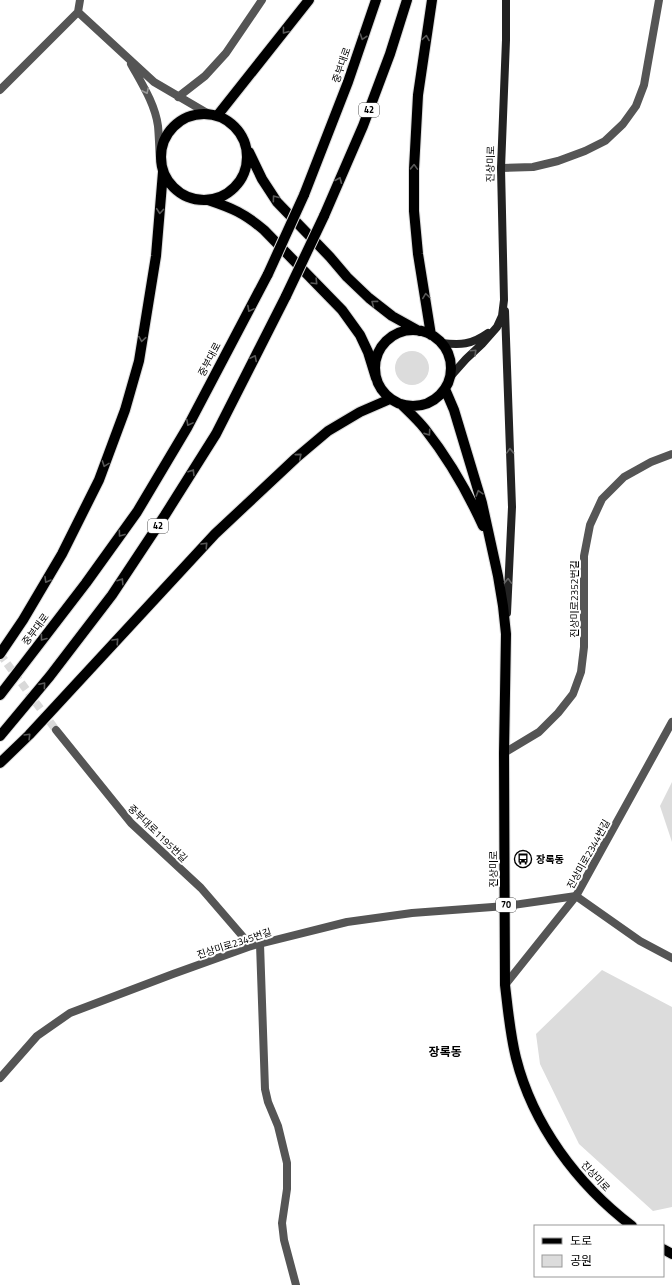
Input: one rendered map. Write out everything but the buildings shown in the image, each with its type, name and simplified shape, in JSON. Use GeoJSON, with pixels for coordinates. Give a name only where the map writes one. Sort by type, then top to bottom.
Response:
{"type":"FeatureCollection","features":[{"type":"Feature","properties":{"kind":"main road"},"geometry":{"type":"LineString","coordinates":[[212,114],[309,0]]}},
{"type":"Feature","properties":{"kind":"main road","name":"중부대로"},"geometry":{"type":"LineString","coordinates":[[0,694],[86,583],[137,512],[187,428],[268,274],[304,195],[348,82],[376,0]]}},
{"type":"Feature","properties":{"kind":"main road","name":"42"},"geometry":{"type":"LineString","coordinates":[[0,736],[50,676],[112,595],[216,434],[286,296],[324,216],[363,126],[390,54],[407,0]]}},
{"type":"Feature","properties":{"kind":"main road"},"geometry":{"type":"LineString","coordinates":[[432,0],[418,95],[414,169],[414,211],[418,254],[432,335]]}},
{"type":"Feature","properties":{"kind":"main road"},"geometry":{"type":"LineString","coordinates":[[0,654],[23,620],[62,554],[99,480],[125,410],[139,361],[156,256],[163,172],[160,157],[162,143],[169,130],[180,120],[193,114],[212,114],[234,124],[242,135],[247,149],[262,179],[277,202],[369,298],[392,316],[419,331],[432,335],[441,343],[448,353],[451,365],[450,378],[445,389],[436,398],[425,404],[413,406],[401,404],[390,399],[381,390],[368,352],[360,335],[342,310],[264,230],[251,218],[233,209],[208,200],[194,199],[180,194],[170,184],[163,172]]}},
{"type":"Feature","properties":{"kind":"main road"},"geometry":{"type":"LineString","coordinates":[[208,200],[222,196],[234,188],[243,177],[248,163],[247,149]]}},
{"type":"Feature","properties":{"kind":"main road"},"geometry":{"type":"LineString","coordinates":[[376,378],[374,366],[377,353],[384,342],[394,335],[406,330],[419,331]]}},
{"type":"Feature","properties":{"kind":"main road"},"geometry":{"type":"LineString","coordinates":[[445,389],[454,410],[482,503],[491,545]]}},
{"type":"Feature","properties":{"kind":"main road"},"geometry":{"type":"LineString","coordinates":[[0,763],[29,735],[215,534],[290,463],[328,431],[360,412],[390,399]]}},
{"type":"Feature","properties":{"kind":"main road"},"geometry":{"type":"LineString","coordinates":[[401,404],[424,428],[444,457],[475,510],[491,545]]}},
{"type":"Feature","properties":{"kind":"main road","name":"진상미로"},"geometry":{"type":"LineString","coordinates":[[491,545],[498,576],[506,634],[504,753],[506,985],[509,1023],[516,1058],[526,1090],[544,1127],[566,1161],[591,1191],[631,1225]]}},
{"type":"Feature","properties":{"kind":"street"},"geometry":{"type":"LineString","coordinates":[[0,90],[78,12],[80,0]]}},
{"type":"Feature","properties":{"kind":"street"},"geometry":{"type":"LineString","coordinates":[[178,97],[204,76],[226,53],[262,0]]}},
{"type":"Feature","properties":{"kind":"street","name":"진상미로"},"geometry":{"type":"LineString","coordinates":[[497,327],[502,316],[504,300],[501,168],[506,47],[506,0]]}},
{"type":"Feature","properties":{"kind":"street"},"geometry":{"type":"LineString","coordinates":[[501,168],[534,167],[558,162],[605,141],[623,124],[636,106],[644,85],[660,0]]}},
{"type":"Feature","properties":{"kind":"street"},"geometry":{"type":"LineString","coordinates":[[78,12],[154,82],[178,97],[212,114]]}},
{"type":"Feature","properties":{"kind":"street"},"geometry":{"type":"LineString","coordinates":[[126,57],[144,87],[154,109],[158,126],[160,157]]}},
{"type":"Feature","properties":{"kind":"street"},"geometry":{"type":"LineString","coordinates":[[504,300],[512,508],[506,634]]}},
{"type":"Feature","properties":{"kind":"street"},"geometry":{"type":"LineString","coordinates":[[441,343],[459,345],[473,342],[497,327]]}},
{"type":"Feature","properties":{"kind":"street"},"geometry":{"type":"LineString","coordinates":[[450,378],[497,327]]}},
{"type":"Feature","properties":{"kind":"street","name":"진상미로2352번길"},"geometry":{"type":"LineString","coordinates":[[504,753],[539,732],[558,713],[573,694],[581,672],[584,647],[584,556],[590,525],[602,499],[624,477],[651,462],[672,454]]}},
{"type":"Feature","properties":{"kind":"street","name":"진상미로2344번길"},"geometry":{"type":"LineString","coordinates":[[506,985],[576,896],[672,722]]}},
{"type":"Feature","properties":{"kind":"street","name":"중부대로1195번길"},"geometry":{"type":"LineString","coordinates":[[56,730],[131,823],[201,888],[251,946]]}},
{"type":"Feature","properties":{"kind":"street"},"geometry":{"type":"LineString","coordinates":[[576,896],[640,941],[672,958]]}},
{"type":"Feature","properties":{"kind":"street","name":"진상미로2345번길"},"geometry":{"type":"LineString","coordinates":[[0,1078],[37,1036],[70,1013],[251,946],[347,922],[412,913],[506,906],[576,896]]}},
{"type":"Feature","properties":{"kind":"street"},"geometry":{"type":"LineString","coordinates":[[260,944],[265,1089],[268,1102],[278,1126],[287,1162],[287,1189],[282,1223],[284,1240],[296,1285]]}},
{"type":"Feature","properties":{"kind":"green space"},"geometry":{"type":"Polygon","coordinates":[[[409,351],[415,351],[424,356],[428,362],[428,374],[424,380],[415,385],[409,385],[400,380],[395,371],[395,365],[400,356],[409,351]]]}},
{"type":"Feature","properties":{"kind":"green space"},"geometry":{"type":"Polygon","coordinates":[[[672,782],[672,842],[660,806],[672,782]]]}},
{"type":"Feature","properties":{"kind":"green space"},"geometry":{"type":"Polygon","coordinates":[[[602,970],[672,1007],[672,1207],[653,1211],[579,1144],[540,1064],[536,1034],[602,970]]]}},
{"type":"Feature","properties":{"kind":"tunnel"},"geometry":{"type":"LineString","coordinates":[[0,654],[56,730]]}},
{"type":"Feature","properties":{"kind":"place","name":"장록동"},"geometry":{"type":"Point","coordinates":[523,859]}},
{"type":"Feature","properties":{"kind":"district","name":"장록동"},"geometry":{"type":"Point","coordinates":[445,1052]}}]}
